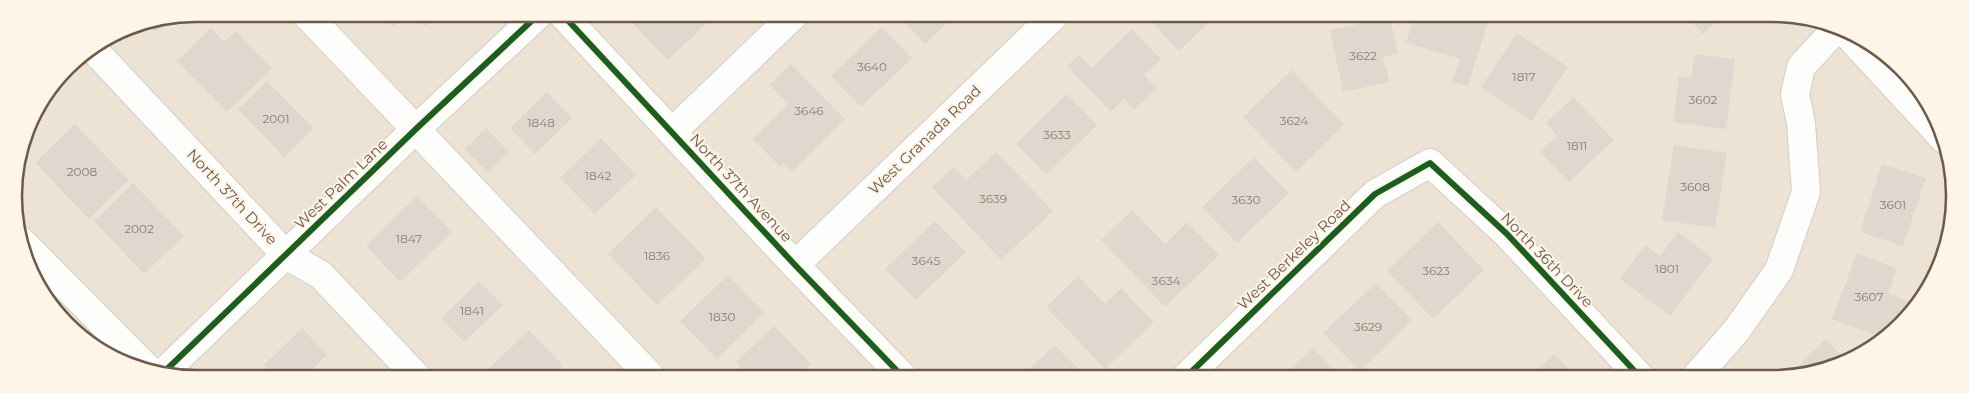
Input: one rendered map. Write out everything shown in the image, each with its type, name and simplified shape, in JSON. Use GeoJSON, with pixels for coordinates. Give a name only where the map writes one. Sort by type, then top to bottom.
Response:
{"type":"FeatureCollection","features":[{"type":"Feature","properties":{"kind":"street"},"geometry":{"type":"LineString","coordinates":[[314,22],[417,128],[644,370]]}},
{"type":"Feature","properties":{"kind":"street","name":"West Palm Lane"},"geometry":{"type":"LineString","coordinates":[[168,368],[417,128],[530,22]]}},
{"type":"Feature","properties":{"kind":"street","name":"North 37th Avenue"},"geometry":{"type":"LineString","coordinates":[[569,22],[795,265],[896,370]]}},
{"type":"Feature","properties":{"kind":"street"},"geometry":{"type":"LineString","coordinates":[[672,132],[788,22]]}},
{"type":"Feature","properties":{"kind":"street","name":"West Granada Road"},"geometry":{"type":"LineString","coordinates":[[795,265],[1048,22]]}},
{"type":"Feature","properties":{"kind":"street"},"geometry":{"type":"LineString","coordinates":[[1702,370],[1736,331],[1779,270],[1806,192],[1801,123],[1795,94],[1801,67],[1832,33]]}},
{"type":"Feature","properties":{"kind":"street"},"geometry":{"type":"LineString","coordinates":[[1854,43],[1931,125]]}},
{"type":"Feature","properties":{"kind":"street","name":"North 37th Drive"},"geometry":{"type":"LineString","coordinates":[[97,54],[286,255],[321,275],[410,370]]}},
{"type":"Feature","properties":{"kind":"street","name":"West Berkeley Road"},"geometry":{"type":"LineString","coordinates":[[1192,370],[1375,194],[1430,163]]}},
{"type":"Feature","properties":{"kind":"street","name":"North 36th Drive"},"geometry":{"type":"LineString","coordinates":[[1430,163],[1507,234],[1634,370]]}},
{"type":"Feature","properties":{"kind":"street"},"geometry":{"type":"LineString","coordinates":[[31,249],[140,361]]}},
{"type":"Feature","properties":{"kind":"shaded area"},"geometry":{"type":"Polygon","coordinates":[[[196,22],[1772,22],[1795,24],[1828,32],[1860,46],[1896,73],[1911,91],[1929,120],[1941,151],[1946,185],[1945,219],[1941,242],[1929,273],[1911,302],[1896,320],[1869,341],[1849,353],[1818,365],[1784,370],[174,369],[151,365],[120,353],[91,335],[73,320],[58,302],[40,273],[28,242],[22,196],[28,151],[40,120],[58,91],[91,58],[109,46],[141,32],[174,24],[196,22]]]}},
{"type":"Feature","properties":{"kind":"building"},"geometry":{"type":"Polygon","coordinates":[[[388,22],[398,22],[393,27],[388,22]]]}},
{"type":"Feature","properties":{"kind":"building"},"geometry":{"type":"Polygon","coordinates":[[[631,22],[708,22],[668,60],[631,22]]]}},
{"type":"Feature","properties":{"kind":"building"},"geometry":{"type":"Polygon","coordinates":[[[904,22],[948,22],[925,44],[904,22]]]}},
{"type":"Feature","properties":{"kind":"building"},"geometry":{"type":"Polygon","coordinates":[[[1152,22],[1210,22],[1179,51],[1152,22]]]}},
{"type":"Feature","properties":{"kind":"building"},"geometry":{"type":"Polygon","coordinates":[[[1367,22],[1391,22],[1398,54],[1383,57],[1389,82],[1343,92],[1330,30],[1367,22]]]}},
{"type":"Feature","properties":{"kind":"building"},"geometry":{"type":"Polygon","coordinates":[[[1413,22],[1488,22],[1468,86],[1452,82],[1460,59],[1406,43],[1413,22]]]}},
{"type":"Feature","properties":{"kind":"building"},"geometry":{"type":"Polygon","coordinates":[[[1692,22],[1716,22],[1703,34],[1692,22]]]}},
{"type":"Feature","properties":{"kind":"building"},"geometry":{"type":"Polygon","coordinates":[[[162,26],[156,32],[152,29],[162,26]]]}},
{"type":"Feature","properties":{"kind":"building"},"geometry":{"type":"Polygon","coordinates":[[[882,27],[912,58],[861,107],[831,76],[882,27]]]}},
{"type":"Feature","properties":{"kind":"building"},"geometry":{"type":"Polygon","coordinates":[[[211,28],[224,42],[236,31],[272,69],[227,112],[177,61],[211,28]]]}},
{"type":"Feature","properties":{"kind":"building"},"geometry":{"type":"Polygon","coordinates":[[[1132,29],[1161,59],[1144,75],[1157,88],[1134,110],[1124,99],[1111,112],[1067,66],[1079,55],[1092,68],[1132,29]]]}},
{"type":"Feature","properties":{"kind":"building"},"geometry":{"type":"Polygon","coordinates":[[[1517,33],[1568,67],[1532,121],[1481,87],[1517,33]]]}},
{"type":"Feature","properties":{"kind":"building"},"geometry":{"type":"Polygon","coordinates":[[[1695,54],[1735,59],[1726,129],[1673,122],[1679,76],[1691,78],[1695,54]]]}},
{"type":"Feature","properties":{"kind":"building"},"geometry":{"type":"Polygon","coordinates":[[[791,64],[845,119],[792,172],[783,164],[780,167],[753,139],[788,104],[770,85],[791,64]]]}},
{"type":"Feature","properties":{"kind":"building"},"geometry":{"type":"Polygon","coordinates":[[[1292,70],[1344,125],[1296,172],[1243,117],[1292,70]]]}},
{"type":"Feature","properties":{"kind":"building"},"geometry":{"type":"Polygon","coordinates":[[[267,81],[313,128],[284,157],[238,109],[267,81]]]}},
{"type":"Feature","properties":{"kind":"building"},"geometry":{"type":"Polygon","coordinates":[[[547,92],[572,118],[535,154],[510,128],[547,92]]]}},
{"type":"Feature","properties":{"kind":"building"},"geometry":{"type":"Polygon","coordinates":[[[1067,94],[1097,125],[1046,175],[1016,144],[1067,94]]]}},
{"type":"Feature","properties":{"kind":"building"},"geometry":{"type":"Polygon","coordinates":[[[1573,97],[1614,140],[1569,182],[1540,152],[1557,136],[1546,123],[1573,97]]]}},
{"type":"Feature","properties":{"kind":"building"},"geometry":{"type":"Polygon","coordinates":[[[75,124],[129,180],[89,219],[35,163],[75,124]]]}},
{"type":"Feature","properties":{"kind":"building"},"geometry":{"type":"Polygon","coordinates":[[[486,128],[509,152],[488,173],[465,149],[486,128]]]}},
{"type":"Feature","properties":{"kind":"building"},"geometry":{"type":"Polygon","coordinates":[[[601,138],[636,175],[595,214],[560,178],[601,138]]]}},
{"type":"Feature","properties":{"kind":"building"},"geometry":{"type":"Polygon","coordinates":[[[1674,145],[1727,153],[1715,228],[1662,220],[1674,145]]]}},
{"type":"Feature","properties":{"kind":"building"},"geometry":{"type":"Polygon","coordinates":[[[996,152],[1053,211],[1001,260],[932,187],[954,167],[966,180],[996,152]]]}},
{"type":"Feature","properties":{"kind":"building"},"geometry":{"type":"Polygon","coordinates":[[[1254,157],[1289,193],[1237,243],[1202,207],[1254,157]]]}},
{"type":"Feature","properties":{"kind":"building"},"geometry":{"type":"Polygon","coordinates":[[[1882,164],[1926,178],[1903,246],[1860,232],[1882,164]]]}},
{"type":"Feature","properties":{"kind":"building"},"geometry":{"type":"Polygon","coordinates":[[[133,183],[184,236],[144,274],[94,221],[133,183]]]}},
{"type":"Feature","properties":{"kind":"building"},"geometry":{"type":"Polygon","coordinates":[[[417,196],[452,232],[400,282],[366,246],[417,196]]]}},
{"type":"Feature","properties":{"kind":"building"},"geometry":{"type":"Polygon","coordinates":[[[656,207],[706,259],[657,305],[608,254],[656,207]]]}},
{"type":"Feature","properties":{"kind":"building"},"geometry":{"type":"Polygon","coordinates":[[[1132,210],[1165,244],[1187,222],[1219,255],[1165,307],[1101,240],[1132,210]]]}},
{"type":"Feature","properties":{"kind":"building"},"geometry":{"type":"Polygon","coordinates":[[[935,221],[966,252],[916,300],[885,269],[935,221]]]}},
{"type":"Feature","properties":{"kind":"building"},"geometry":{"type":"Polygon","coordinates":[[[1438,222],[1484,270],[1433,319],[1387,271],[1438,222]]]}},
{"type":"Feature","properties":{"kind":"building"},"geometry":{"type":"Polygon","coordinates":[[[1678,232],[1713,259],[1670,316],[1620,279],[1645,245],[1660,256],[1678,232]]]}},
{"type":"Feature","properties":{"kind":"building"},"geometry":{"type":"Polygon","coordinates":[[[1857,253],[1897,269],[1888,293],[1907,301],[1903,312],[1896,320],[1876,335],[1832,319],[1857,253]]]}},
{"type":"Feature","properties":{"kind":"building"},"geometry":{"type":"Polygon","coordinates":[[[728,275],[764,313],[717,359],[680,321],[728,275]]]}},
{"type":"Feature","properties":{"kind":"building"},"geometry":{"type":"Polygon","coordinates":[[[1078,276],[1105,304],[1121,288],[1154,322],[1105,369],[1046,307],[1078,276]]]}},
{"type":"Feature","properties":{"kind":"building"},"geometry":{"type":"Polygon","coordinates":[[[479,281],[503,305],[464,342],[441,318],[479,281]]]}},
{"type":"Feature","properties":{"kind":"building"},"geometry":{"type":"Polygon","coordinates":[[[1376,283],[1412,320],[1361,370],[1323,333],[1376,283]]]}},
{"type":"Feature","properties":{"kind":"building"},"geometry":{"type":"Polygon","coordinates":[[[774,326],[811,364],[805,370],[744,370],[736,362],[774,326]]]}},
{"type":"Feature","properties":{"kind":"building"},"geometry":{"type":"Polygon","coordinates":[[[302,328],[327,355],[311,370],[269,370],[264,365],[302,328]]]}},
{"type":"Feature","properties":{"kind":"building"},"geometry":{"type":"Polygon","coordinates":[[[529,330],[563,365],[558,370],[487,370],[529,330]]]}},
{"type":"Feature","properties":{"kind":"building"},"geometry":{"type":"Polygon","coordinates":[[[1826,339],[1842,356],[1818,365],[1795,369],[1826,339]]]}},
{"type":"Feature","properties":{"kind":"building"},"geometry":{"type":"Polygon","coordinates":[[[1055,345],[1079,370],[1028,370],[1055,345]]]}},
{"type":"Feature","properties":{"kind":"building"},"geometry":{"type":"Polygon","coordinates":[[[1313,348],[1334,370],[1290,370],[1313,348]]]}},
{"type":"Feature","properties":{"kind":"building"},"geometry":{"type":"Polygon","coordinates":[[[1554,354],[1569,370],[1537,370],[1554,354]]]}},
{"type":"Feature","properties":{"kind":"cycle path"},"geometry":{"type":"LineString","coordinates":[[168,368],[417,128],[530,22]]}},
{"type":"Feature","properties":{"kind":"cycle path"},"geometry":{"type":"LineString","coordinates":[[569,22],[795,265],[896,370]]}},
{"type":"Feature","properties":{"kind":"cycle path"},"geometry":{"type":"LineString","coordinates":[[1193,370],[1375,194],[1430,163],[1507,234],[1634,370]]}}]}
